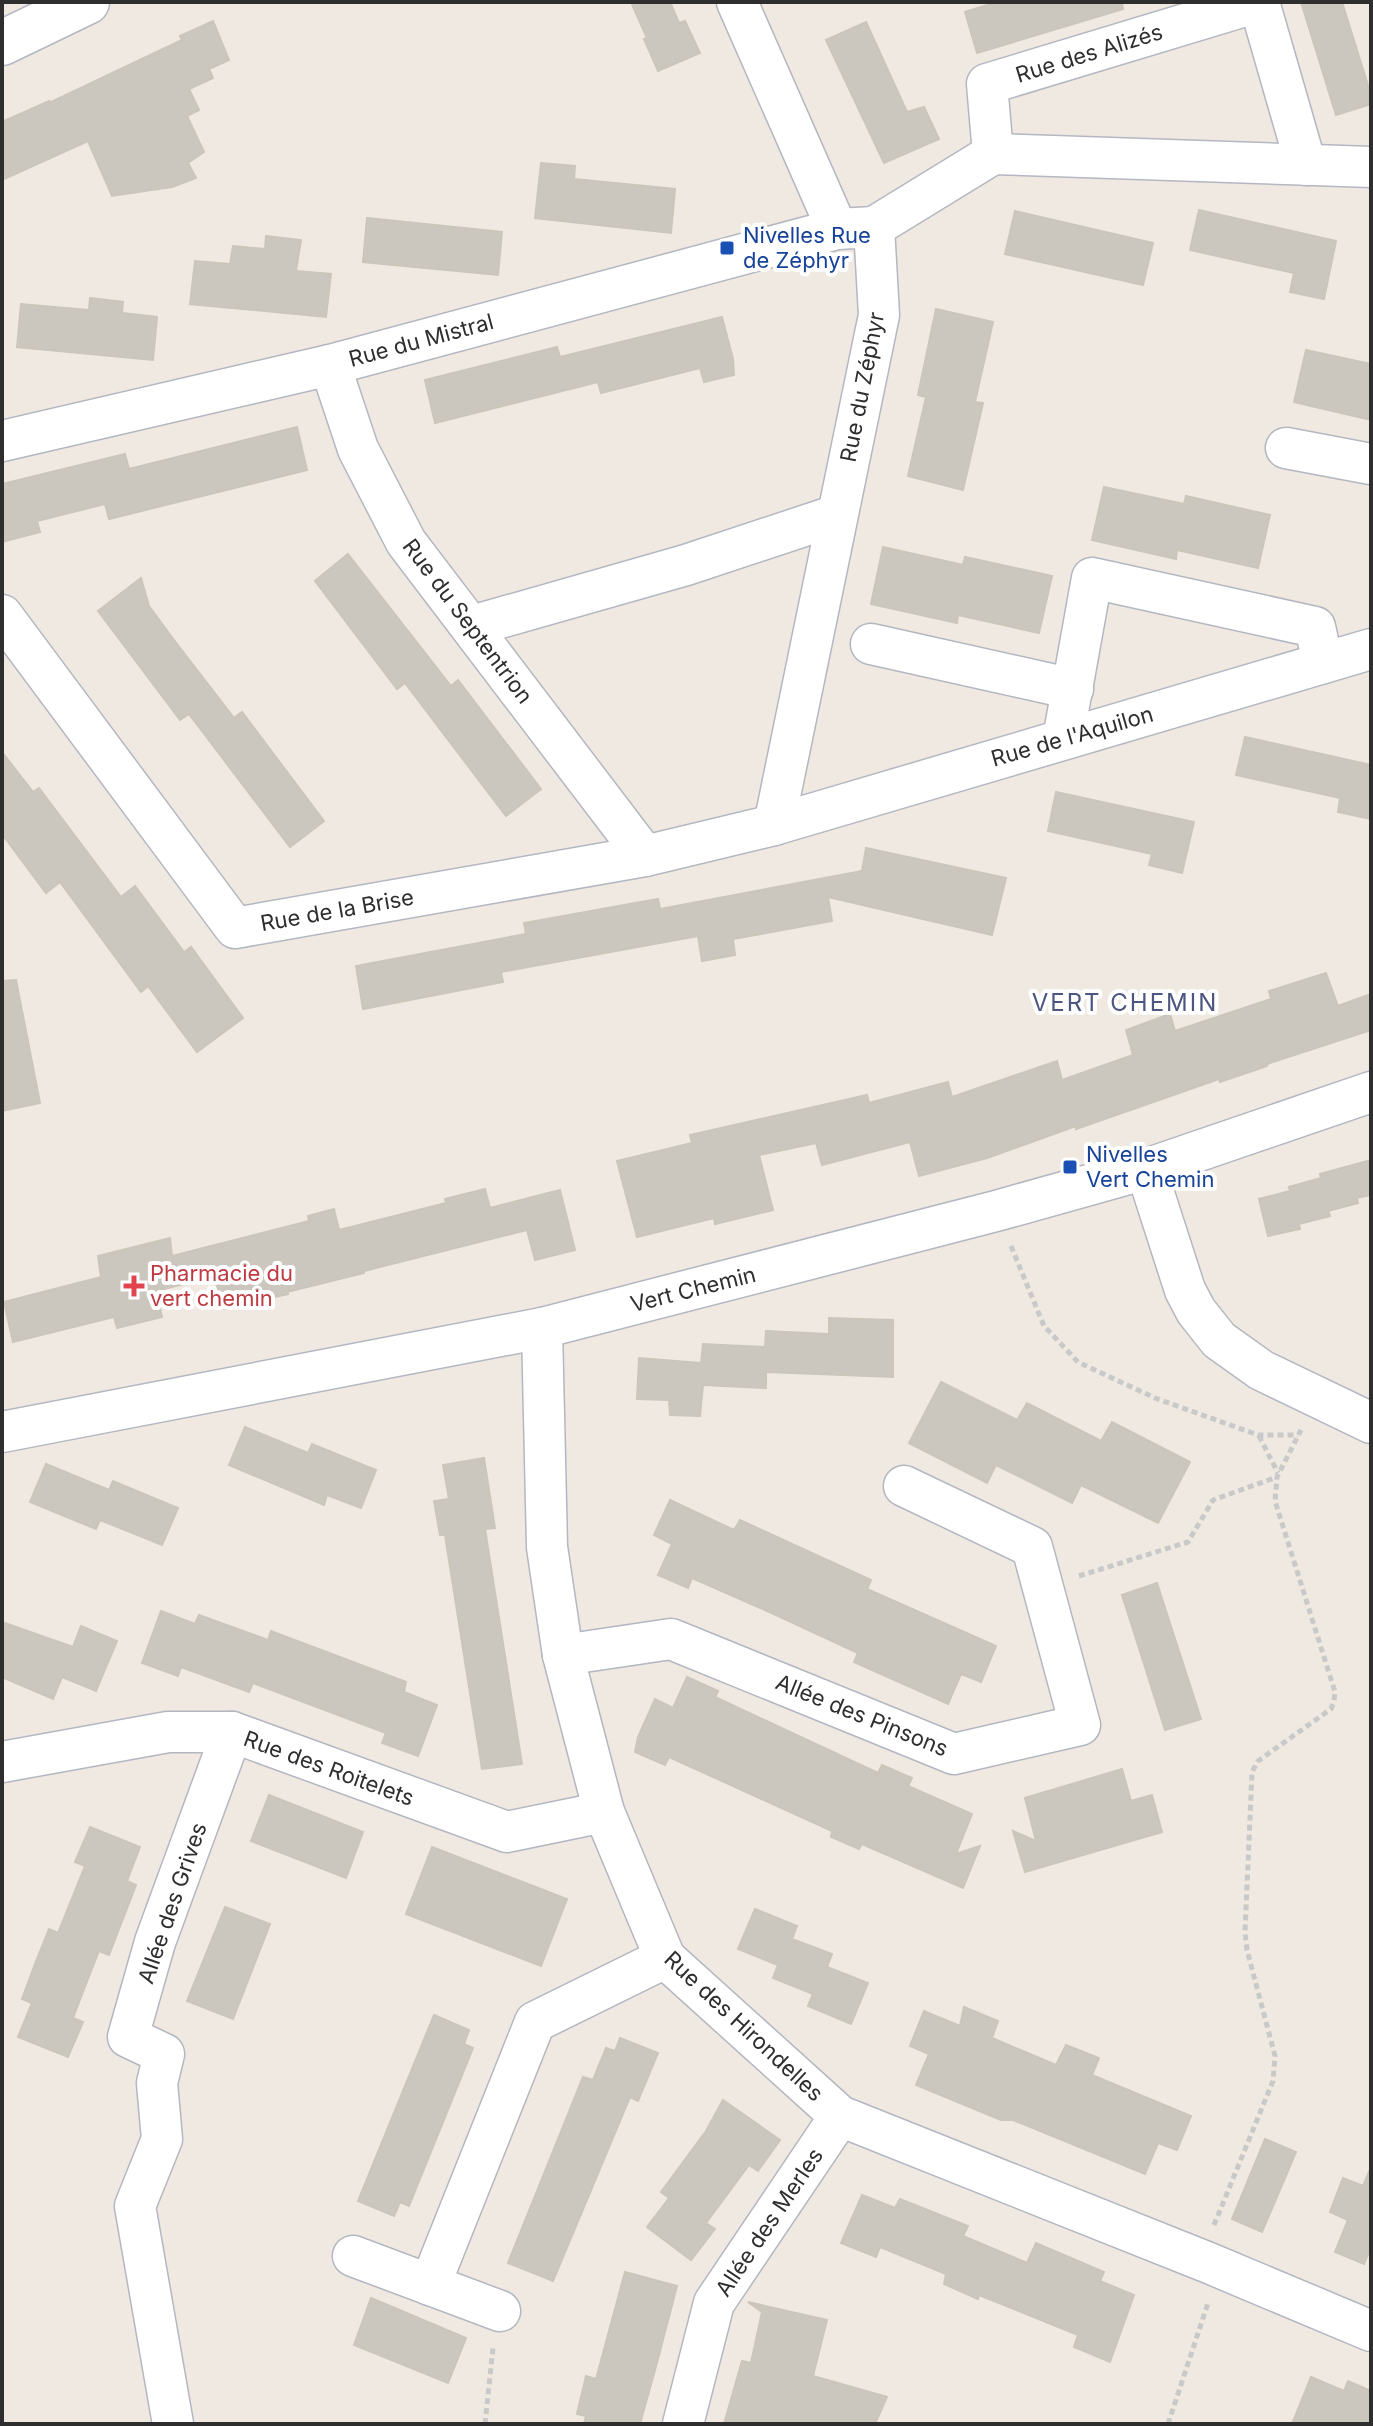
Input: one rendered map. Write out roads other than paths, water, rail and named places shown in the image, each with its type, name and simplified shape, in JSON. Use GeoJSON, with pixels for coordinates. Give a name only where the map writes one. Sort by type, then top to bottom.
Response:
{"type":"FeatureCollection","features":[{"type":"Feature","properties":{"kind":"main road"},"geometry":{"type":"LineString","coordinates":[[2,43],[87,2]]}},
{"type":"Feature","properties":{"kind":"street","name":"Rue du Zéphyr"},"geometry":{"type":"LineString","coordinates":[[737,2],[856,228],[879,315],[774,825]]}},
{"type":"Feature","properties":{"kind":"street","name":"Rue des Alizés"},"geometry":{"type":"LineString","coordinates":[[993,154],[987,84],[1258,2],[1306,165]]}},
{"type":"Feature","properties":{"kind":"street"},"geometry":{"type":"LineString","coordinates":[[856,228],[993,154],[1371,167]]}},
{"type":"Feature","properties":{"kind":"street","name":"Rue du Mistral"},"geometry":{"type":"LineString","coordinates":[[2,441],[330,365],[856,228]]}},
{"type":"Feature","properties":{"kind":"street","name":"Rue du Septentrion"},"geometry":{"type":"LineString","coordinates":[[330,365],[358,449],[406,542],[645,856]]}},
{"type":"Feature","properties":{"kind":"street"},"geometry":{"type":"LineString","coordinates":[[1286,448],[1371,464]]}},
{"type":"Feature","properties":{"kind":"street"},"geometry":{"type":"LineString","coordinates":[[472,626],[686,565],[837,515]]}},
{"type":"Feature","properties":{"kind":"street"},"geometry":{"type":"LineString","coordinates":[[1063,739],[1092,578],[1315,627],[1323,663]]}},
{"type":"Feature","properties":{"kind":"street","name":"Rue de la Brise"},"geometry":{"type":"LineString","coordinates":[[2,615],[235,928],[645,856],[774,825]]}},
{"type":"Feature","properties":{"kind":"street"},"geometry":{"type":"LineString","coordinates":[[871,644],[1073,689]]}},
{"type":"Feature","properties":{"kind":"street","name":"Rue de l'Aquilon"},"geometry":{"type":"LineString","coordinates":[[774,825],[1371,649]]}},
{"type":"Feature","properties":{"kind":"street","name":"Vert Chemin"},"geometry":{"type":"LineString","coordinates":[[2,1432],[542,1328],[996,1211],[1146,1169],[1371,1092]]}},
{"type":"Feature","properties":{"kind":"street"},"geometry":{"type":"LineString","coordinates":[[1146,1169],[1185,1290],[1196,1311],[1219,1340],[1261,1370],[1371,1423]]}},
{"type":"Feature","properties":{"kind":"street","name":"Rue des Hirondelles"},"geometry":{"type":"LineString","coordinates":[[542,1328],[547,1547],[563,1655],[604,1812],[665,1958],[840,2116],[1371,2331]]}},
{"type":"Feature","properties":{"kind":"street","name":"Allée des Pinsons"},"geometry":{"type":"LineString","coordinates":[[563,1655],[671,1639],[954,1754],[1080,1725],[1032,1547],[904,1486]]}},
{"type":"Feature","properties":{"kind":"street","name":"Rue des Roitelets"},"geometry":{"type":"LineString","coordinates":[[2,1762],[168,1732],[232,1732],[507,1832],[604,1812]]}},
{"type":"Feature","properties":{"kind":"street","name":"Allée des Grives"},"geometry":{"type":"LineString","coordinates":[[173,2424],[135,2206],[162,2139],[157,2083],[164,2054],[128,2037],[155,1942],[232,1732]]}},
{"type":"Feature","properties":{"kind":"street"},"geometry":{"type":"LineString","coordinates":[[430,2285],[535,2022],[665,1958]]}},
{"type":"Feature","properties":{"kind":"street","name":"Allée des Merles"},"geometry":{"type":"LineString","coordinates":[[683,2424],[714,2303],[840,2116]]}},
{"type":"Feature","properties":{"kind":"street"},"geometry":{"type":"LineString","coordinates":[[353,2256],[500,2311]]}},
{"type":"Feature","properties":{"kind":"place","name":"Nivelles Rue de Zéphyr"},"geometry":{"type":"Point","coordinates":[727,248]}},
{"type":"Feature","properties":{"kind":"place","name":"Nivelles Vert Chemin"},"geometry":{"type":"Point","coordinates":[1070,1167]}},
{"type":"Feature","properties":{"kind":"place","name":"Pharmacie du vert chemin"},"geometry":{"type":"Point","coordinates":[134,1286]}},
{"type":"Feature","properties":{"kind":"district","name":"VERT CHEMIN"},"geometry":{"type":"Point","coordinates":[1125,1002]}}]}
